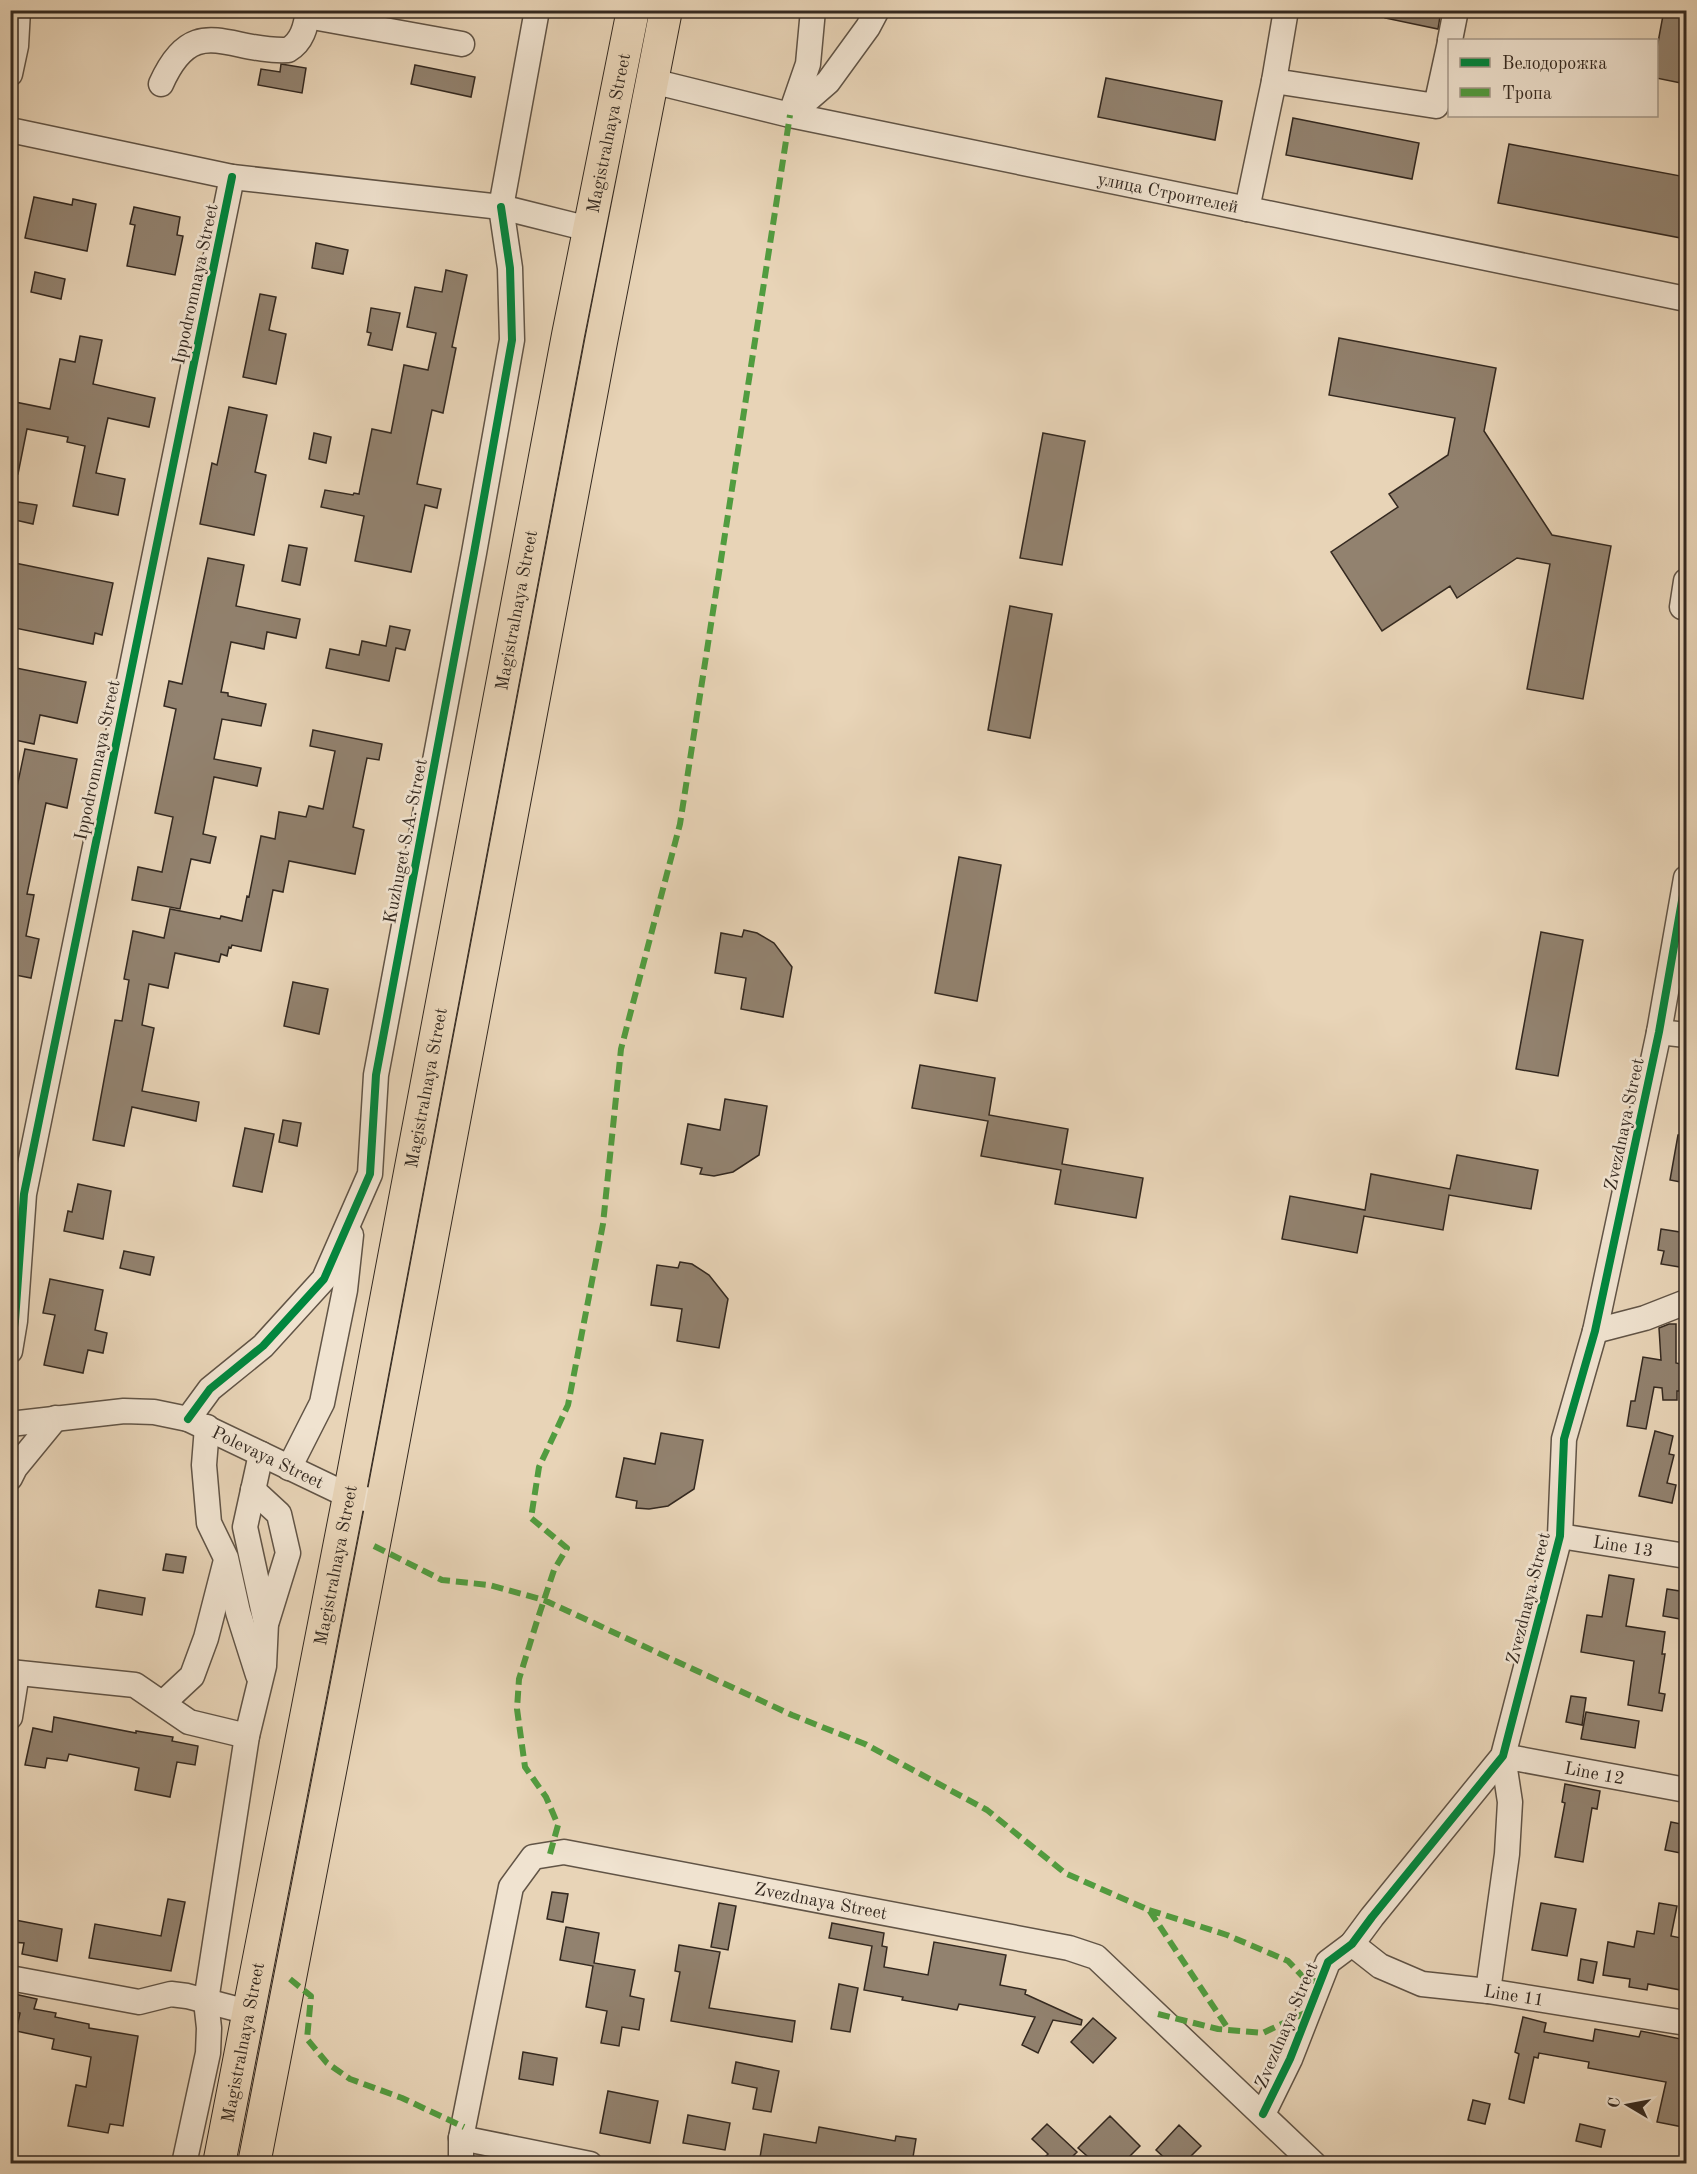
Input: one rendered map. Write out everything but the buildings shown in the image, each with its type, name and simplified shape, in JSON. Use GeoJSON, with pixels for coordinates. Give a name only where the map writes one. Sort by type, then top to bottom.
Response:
{"type":"FeatureCollection","features":[{"type":"Feature","properties":{"kind":"main road","name":"Magistralnaya Street"},"geometry":{"type":"LineString","coordinates":[[219,2163],[349,1496],[589,229],[633,10]]}},
{"type":"Feature","properties":{"kind":"main road","name":"Magistralnaya Street"},"geometry":{"type":"LineString","coordinates":[[254,2163],[666,10]]}},
{"type":"Feature","properties":{"kind":"street"},"geometry":{"type":"LineString","coordinates":[[10,74],[16,46],[18,10]]}},
{"type":"Feature","properties":{"kind":"street","name":"Kuzhuget S.A. Street"},"geometry":{"type":"LineString","coordinates":[[197,1423],[210,1389],[263,1346],[324,1278],[370,1174],[376,1075],[512,340],[510,268],[501,207],[537,10]]}},
{"type":"Feature","properties":{"kind":"street"},"geometry":{"type":"LineString","coordinates":[[790,116],[808,64],[813,10]]}},
{"type":"Feature","properties":{"kind":"street"},"geometry":{"type":"LineString","coordinates":[[790,116],[828,82],[868,27],[877,10]]}},
{"type":"Feature","properties":{"kind":"street"},"geometry":{"type":"LineString","coordinates":[[1247,208],[1274,81],[1286,10]]}},
{"type":"Feature","properties":{"kind":"street"},"geometry":{"type":"LineString","coordinates":[[1450,39],[1456,10]]}},
{"type":"Feature","properties":{"kind":"street"},"geometry":{"type":"LineString","coordinates":[[160,84],[169,66],[185,47],[204,39],[279,51],[288,50],[301,39],[308,13],[462,44]]}},
{"type":"Feature","properties":{"kind":"street"},"geometry":{"type":"LineString","coordinates":[[1274,81],[1436,106],[1448,50]]}},
{"type":"Feature","properties":{"kind":"street","name":"улица Строителей"},"geometry":{"type":"LineString","coordinates":[[652,81],[790,116],[1686,298]]}},
{"type":"Feature","properties":{"kind":"street"},"geometry":{"type":"LineString","coordinates":[[10,130],[232,177],[501,207],[589,229]]}},
{"type":"Feature","properties":{"kind":"street","name":"Ippodromnaya Street"},"geometry":{"type":"LineString","coordinates":[[10,1352],[15,1321],[24,1194],[232,177]]}},
{"type":"Feature","properties":{"kind":"street"},"geometry":{"type":"LineString","coordinates":[[1682,607],[1686,581]]}},
{"type":"Feature","properties":{"kind":"street","name":"Zvezdnaya Street"},"geometry":{"type":"LineString","coordinates":[[1263,2114],[1290,2059],[1328,1962],[1352,1944],[1503,1756],[1560,1536],[1564,1439],[1595,1331],[1659,1032],[1686,878]]}},
{"type":"Feature","properties":{"kind":"street"},"geometry":{"type":"LineString","coordinates":[[1659,1032],[1686,1035]]}},
{"type":"Feature","properties":{"kind":"street"},"geometry":{"type":"LineString","coordinates":[[289,1468],[322,1403],[345,1290],[354,1211]]}},
{"type":"Feature","properties":{"kind":"street"},"geometry":{"type":"LineString","coordinates":[[1595,1331],[1645,1318],[1686,1302]]}},
{"type":"Feature","properties":{"kind":"street","name":"Polevaya Street"},"geometry":{"type":"LineString","coordinates":[[10,1424],[124,1411],[154,1412],[197,1423],[349,1496],[382,1502]]}},
{"type":"Feature","properties":{"kind":"street"},"geometry":{"type":"LineString","coordinates":[[10,1478],[15,1468],[56,1418]]}},
{"type":"Feature","properties":{"kind":"street"},"geometry":{"type":"LineString","coordinates":[[197,1423],[204,1465],[209,1523],[226,1558],[238,1612],[260,1683]]}},
{"type":"Feature","properties":{"kind":"street"},"geometry":{"type":"LineString","coordinates":[[163,1703],[192,1676],[206,1638],[228,1551],[245,1527],[261,1454]]}},
{"type":"Feature","properties":{"kind":"street"},"geometry":{"type":"LineString","coordinates":[[253,1490],[279,1514],[288,1554],[266,1623]]}},
{"type":"Feature","properties":{"kind":"street"},"geometry":{"type":"LineString","coordinates":[[184,2163],[208,2053],[209,2028],[206,2001],[247,1736],[264,1666],[266,1623],[245,1527]]}},
{"type":"Feature","properties":{"kind":"street","name":"Line 13"},"geometry":{"type":"LineString","coordinates":[[1560,1536],[1686,1556]]}},
{"type":"Feature","properties":{"kind":"street"},"geometry":{"type":"LineString","coordinates":[[10,1716],[14,1672],[135,1685],[189,1722],[247,1736]]}},
{"type":"Feature","properties":{"kind":"street"},"geometry":{"type":"LineString","coordinates":[[1488,1991],[1507,1854],[1510,1802],[1503,1756]]}},
{"type":"Feature","properties":{"kind":"street","name":"Line 12"},"geometry":{"type":"LineString","coordinates":[[1503,1756],[1686,1790]]}},
{"type":"Feature","properties":{"kind":"street","name":"Zvezdnaya Street"},"geometry":{"type":"LineString","coordinates":[[461,2138],[511,1887],[532,1857],[564,1852],[1068,1948],[1096,1956],[1314,2163]]}},
{"type":"Feature","properties":{"kind":"street","name":"Line 11"},"geometry":{"type":"LineString","coordinates":[[1352,1944],[1380,1966],[1422,1984],[1488,1991],[1686,2023]]}},
{"type":"Feature","properties":{"kind":"street"},"geometry":{"type":"LineString","coordinates":[[10,1978],[139,2002],[171,1994],[248,2012]]}},
{"type":"Feature","properties":{"kind":"street"},"geometry":{"type":"LineString","coordinates":[[461,2163],[461,2138],[590,2163]]}},
{"type":"Feature","properties":{"kind":"marked path"},"geometry":{"type":"LineString","coordinates":[[550,1854],[558,1825],[546,1797],[525,1767],[517,1709],[519,1679],[537,1621],[554,1570],[567,1548],[531,1518],[539,1467],[568,1405],[603,1224],[621,1049],[680,824],[790,115]]}},
{"type":"Feature","properties":{"kind":"marked path"},"geometry":{"type":"LineString","coordinates":[[374,1546],[442,1580],[489,1585],[544,1600],[792,1715],[865,1744],[987,1810],[1065,1873],[1149,1910],[1229,2030]]}},
{"type":"Feature","properties":{"kind":"marked path"},"geometry":{"type":"LineString","coordinates":[[1149,1910],[1227,1935],[1288,1961],[1305,1979],[1320,1982]]}},
{"type":"Feature","properties":{"kind":"marked path"},"geometry":{"type":"LineString","coordinates":[[290,1979],[311,1996],[307,2039],[327,2063],[350,2079],[402,2098],[464,2127]]}},
{"type":"Feature","properties":{"kind":"marked path"},"geometry":{"type":"LineString","coordinates":[[1158,2014],[1218,2029],[1263,2033],[1309,2011]]}},
{"type":"Feature","properties":{"kind":"cycle path"},"geometry":{"type":"LineString","coordinates":[[10,1351],[15,1321],[24,1194],[232,177]]}},
{"type":"Feature","properties":{"kind":"cycle path"},"geometry":{"type":"LineString","coordinates":[[188,1419],[210,1389],[263,1346],[324,1279],[370,1174],[376,1075],[512,340],[510,268],[501,207]]}},
{"type":"Feature","properties":{"kind":"cycle path"},"geometry":{"type":"LineString","coordinates":[[1263,2114],[1290,2059],[1328,1962],[1352,1944],[1503,1756],[1560,1536],[1564,1439],[1595,1331],[1659,1032],[1686,878]]}}]}
